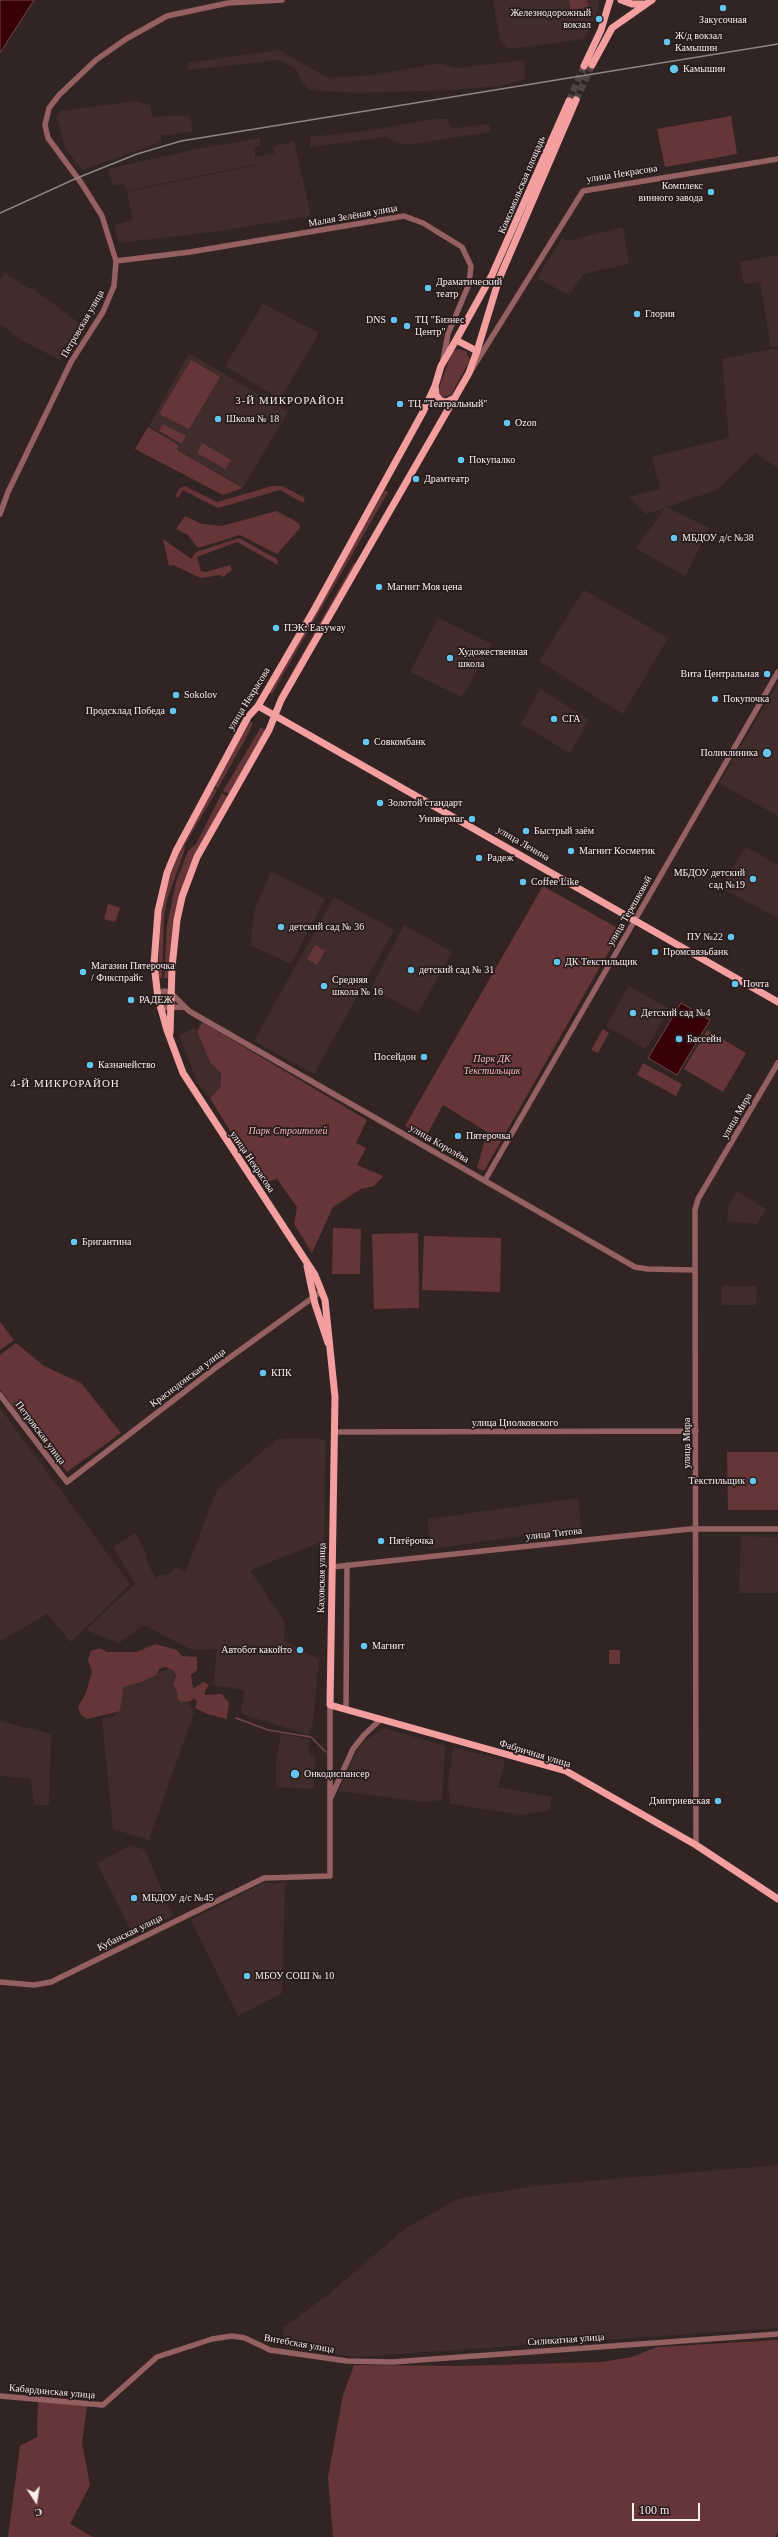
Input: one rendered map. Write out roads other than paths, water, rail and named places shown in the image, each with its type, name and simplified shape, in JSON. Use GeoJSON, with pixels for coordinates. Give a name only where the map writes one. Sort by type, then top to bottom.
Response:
{"type":"FeatureCollection","features":[{"type":"Feature","properties":{"kind":"main road"},"geometry":{"type":"LineString","coordinates":[[610,0],[588,66],[607,33],[652,1]]}},
{"type":"Feature","properties":{"kind":"main road"},"geometry":{"type":"LineString","coordinates":[[621,0],[635,4],[652,1]]}},
{"type":"Feature","properties":{"kind":"main road","name":"Комсомольская площадь"},"geometry":{"type":"LineString","coordinates":[[492,275],[573,101]]}},
{"type":"Feature","properties":{"kind":"main road","name":"улица Некрасова"},"geometry":{"type":"LineString","coordinates":[[171,1041],[171,993],[177,920],[189,875],[209,834],[269,730],[274,714],[469,373],[477,351],[485,319],[507,258],[573,101]]}},
{"type":"Feature","properties":{"kind":"main road","name":"улица Некрасова"},"geometry":{"type":"LineString","coordinates":[[322,1291],[305,1260],[178,1065],[160,1008],[155,979],[156,933],[167,874],[187,827],[248,717],[258,706],[314,610],[423,412],[435,386],[441,366],[492,275]]}},
{"type":"Feature","properties":{"kind":"main road"},"geometry":{"type":"LineString","coordinates":[[456,340],[477,351]]}},
{"type":"Feature","properties":{"kind":"main road"},"geometry":{"type":"LineString","coordinates":[[435,386],[436,395],[441,401],[447,402],[455,398]]}},
{"type":"Feature","properties":{"kind":"main road","name":"улица Ленина"},"geometry":{"type":"LineString","coordinates":[[258,706],[778,1002]]}},
{"type":"Feature","properties":{"kind":"main road","name":"Каховская улица"},"geometry":{"type":"LineString","coordinates":[[305,1260],[314,1297],[332,1357]]}},
{"type":"Feature","properties":{"kind":"main road","name":"Каховская улица"},"geometry":{"type":"LineString","coordinates":[[322,1291],[332,1357],[335,1398],[330,1704]]}},
{"type":"Feature","properties":{"kind":"main road","name":"Фабричная улица"},"geometry":{"type":"LineString","coordinates":[[330,1704],[380,1720],[566,1772],[696,1845],[778,1899]]}},
{"type":"Feature","properties":{"kind":"street","name":"Петровская улица"},"geometry":{"type":"LineString","coordinates":[[0,514],[8,492],[71,362],[103,312],[114,286],[116,261],[102,216],[82,184],[48,138],[44,126],[47,113],[59,95],[96,60],[126,39],[167,16],[228,3],[282,0]]}},
{"type":"Feature","properties":{"kind":"street","name":"улица Некрасова"},"geometry":{"type":"LineString","coordinates":[[469,373],[486,349],[583,191],[778,159]]}},
{"type":"Feature","properties":{"kind":"street","name":"Малая Зелёная улица"},"geometry":{"type":"LineString","coordinates":[[116,261],[190,252],[404,216],[423,222],[462,248],[467,256],[471,276],[448,334],[441,366]]}},
{"type":"Feature","properties":{"kind":"street"},"geometry":{"type":"LineString","coordinates":[[448,334],[456,340]]}},
{"type":"Feature","properties":{"kind":"street"},"geometry":{"type":"LineString","coordinates":[[477,351],[486,349]]}},
{"type":"Feature","properties":{"kind":"street","name":"улица Терешковой"},"geometry":{"type":"LineString","coordinates":[[485,1180],[778,672]]}},
{"type":"Feature","properties":{"kind":"street"},"geometry":{"type":"LineString","coordinates":[[158,993],[164,991],[171,993]]}},
{"type":"Feature","properties":{"kind":"street","name":"улица Королёва"},"geometry":{"type":"LineString","coordinates":[[171,993],[184,1007],[635,1267],[647,1269],[694,1270]]}},
{"type":"Feature","properties":{"kind":"street","name":"улица Королёва"},"geometry":{"type":"LineString","coordinates":[[160,1008],[184,1007]]}},
{"type":"Feature","properties":{"kind":"street","name":"улица Мира"},"geometry":{"type":"LineString","coordinates":[[696,1845],[695,1210],[698,1199],[778,1063]]}},
{"type":"Feature","properties":{"kind":"street","name":"Краснодонская улица"},"geometry":{"type":"LineString","coordinates":[[67,1482],[218,1366],[322,1291]]}},
{"type":"Feature","properties":{"kind":"street","name":"Петровская улица"},"geometry":{"type":"LineString","coordinates":[[0,1395],[67,1482]]}},
{"type":"Feature","properties":{"kind":"street","name":"улица Циолковского"},"geometry":{"type":"LineString","coordinates":[[334,1432],[696,1431]]}},
{"type":"Feature","properties":{"kind":"street","name":"улица Титова"},"geometry":{"type":"LineString","coordinates":[[332,1567],[695,1528],[778,1529]]}},
{"type":"Feature","properties":{"kind":"street"},"geometry":{"type":"LineString","coordinates":[[346,1709],[347,1565]]}},
{"type":"Feature","properties":{"kind":"street","name":"Каховская улица"},"geometry":{"type":"LineString","coordinates":[[330,1704],[330,1799]]}},
{"type":"Feature","properties":{"kind":"street"},"geometry":{"type":"LineString","coordinates":[[330,1799],[353,1749],[364,1735],[380,1720]]}},
{"type":"Feature","properties":{"kind":"street","name":"Кубанская улица"},"geometry":{"type":"LineString","coordinates":[[0,1982],[34,1985],[51,1982],[264,1878],[330,1876],[330,1799]]}},
{"type":"Feature","properties":{"kind":"street","name":"Силикатная улица"},"geometry":{"type":"LineString","coordinates":[[356,2361],[439,2360],[778,2334]]}},
{"type":"Feature","properties":{"kind":"street","name":"Витебская улица"},"geometry":{"type":"LineString","coordinates":[[103,2405],[157,2357],[212,2339],[232,2336],[245,2338],[270,2350],[356,2361]]}},
{"type":"Feature","properties":{"kind":"street","name":"Кабардинская улица"},"geometry":{"type":"LineString","coordinates":[[0,2396],[103,2405]]}},
{"type":"Feature","properties":{"kind":"waterway"},"geometry":{"type":"LineString","coordinates":[[236,1718],[268,1730],[311,1737],[326,1752]]}},
{"type":"Feature","properties":{"kind":"tunnel"},"geometry":{"type":"LineString","coordinates":[[576,100],[592,65]]}},
{"type":"Feature","properties":{"kind":"tunnel"},"geometry":{"type":"LineString","coordinates":[[569,101],[584,66]]}},
{"type":"Feature","properties":{"kind":"railway"},"geometry":{"type":"LineString","coordinates":[[0,213],[77,178],[137,154],[181,141],[778,44]]}},
{"type":"Feature","properties":{"kind":"place","name":"Закусочная"},"geometry":{"type":"Point","coordinates":[723,8]}},
{"type":"Feature","properties":{"kind":"place","name":"Железнодорожный вокзал"},"geometry":{"type":"Point","coordinates":[599,19]}},
{"type":"Feature","properties":{"kind":"place","name":"Ж/д вокзал Камышин"},"geometry":{"type":"Point","coordinates":[667,42]}},
{"type":"Feature","properties":{"kind":"place","name":"Камышин"},"geometry":{"type":"Point","coordinates":[674,69]}},
{"type":"Feature","properties":{"kind":"place","name":"Комплекс винного завода"},"geometry":{"type":"Point","coordinates":[711,192]}},
{"type":"Feature","properties":{"kind":"place","name":"Драматический театр"},"geometry":{"type":"Point","coordinates":[428,288]}},
{"type":"Feature","properties":{"kind":"place","name":"Глория"},"geometry":{"type":"Point","coordinates":[637,314]}},
{"type":"Feature","properties":{"kind":"place","name":"DNS"},"geometry":{"type":"Point","coordinates":[394,320]}},
{"type":"Feature","properties":{"kind":"place","name":"ТЦ \"Бизнес Центр\""},"geometry":{"type":"Point","coordinates":[407,326]}},
{"type":"Feature","properties":{"kind":"place","name":"ТЦ \"Театральный\""},"geometry":{"type":"Point","coordinates":[400,404]}},
{"type":"Feature","properties":{"kind":"place","name":"Школа № 18"},"geometry":{"type":"Point","coordinates":[218,419]}},
{"type":"Feature","properties":{"kind":"place","name":"Ozon"},"geometry":{"type":"Point","coordinates":[507,423]}},
{"type":"Feature","properties":{"kind":"place","name":"Покупалко"},"geometry":{"type":"Point","coordinates":[461,460]}},
{"type":"Feature","properties":{"kind":"place","name":"Драмтеатр"},"geometry":{"type":"Point","coordinates":[416,479]}},
{"type":"Feature","properties":{"kind":"place","name":"МБДОУ д/с №38"},"geometry":{"type":"Point","coordinates":[674,538]}},
{"type":"Feature","properties":{"kind":"place","name":"Магнит Моя цена"},"geometry":{"type":"Point","coordinates":[379,587]}},
{"type":"Feature","properties":{"kind":"place","name":"ПЭК: Easyway"},"geometry":{"type":"Point","coordinates":[276,628]}},
{"type":"Feature","properties":{"kind":"place","name":"Художественная школа"},"geometry":{"type":"Point","coordinates":[450,658]}},
{"type":"Feature","properties":{"kind":"place","name":"Вита Центральная"},"geometry":{"type":"Point","coordinates":[767,674]}},
{"type":"Feature","properties":{"kind":"place","name":"Sokolov"},"geometry":{"type":"Point","coordinates":[176,695]}},
{"type":"Feature","properties":{"kind":"place","name":"Покупочка"},"geometry":{"type":"Point","coordinates":[715,699]}},
{"type":"Feature","properties":{"kind":"place","name":"Продсклад Победа"},"geometry":{"type":"Point","coordinates":[173,711]}},
{"type":"Feature","properties":{"kind":"place","name":"СГА"},"geometry":{"type":"Point","coordinates":[554,719]}},
{"type":"Feature","properties":{"kind":"place","name":"Совкомбанк"},"geometry":{"type":"Point","coordinates":[366,742]}},
{"type":"Feature","properties":{"kind":"place","name":"Поликлиника"},"geometry":{"type":"Point","coordinates":[767,753]}},
{"type":"Feature","properties":{"kind":"place","name":"Золотой стандарт"},"geometry":{"type":"Point","coordinates":[380,803]}},
{"type":"Feature","properties":{"kind":"place","name":"Универмаг"},"geometry":{"type":"Point","coordinates":[472,819]}},
{"type":"Feature","properties":{"kind":"place","name":"Быстрый заём"},"geometry":{"type":"Point","coordinates":[526,831]}},
{"type":"Feature","properties":{"kind":"place","name":"Магнит Косметик"},"geometry":{"type":"Point","coordinates":[571,851]}},
{"type":"Feature","properties":{"kind":"place","name":"Радеж"},"geometry":{"type":"Point","coordinates":[479,858]}},
{"type":"Feature","properties":{"kind":"place","name":"МБДОУ детский сад №19"},"geometry":{"type":"Point","coordinates":[753,879]}},
{"type":"Feature","properties":{"kind":"place","name":"Coffee Like"},"geometry":{"type":"Point","coordinates":[523,882]}},
{"type":"Feature","properties":{"kind":"place","name":"детский сад № 36"},"geometry":{"type":"Point","coordinates":[281,927]}},
{"type":"Feature","properties":{"kind":"place","name":"ПУ №22"},"geometry":{"type":"Point","coordinates":[731,937]}},
{"type":"Feature","properties":{"kind":"place","name":"Промсвязьбанк"},"geometry":{"type":"Point","coordinates":[655,952]}},
{"type":"Feature","properties":{"kind":"place","name":"ДК Текстильщик"},"geometry":{"type":"Point","coordinates":[557,962]}},
{"type":"Feature","properties":{"kind":"place","name":"детский сад № 31"},"geometry":{"type":"Point","coordinates":[411,970]}},
{"type":"Feature","properties":{"kind":"place","name":"Магазин Пятерочка / Фикспрайс"},"geometry":{"type":"Point","coordinates":[83,972]}},
{"type":"Feature","properties":{"kind":"place","name":"Почта"},"geometry":{"type":"Point","coordinates":[735,984]}},
{"type":"Feature","properties":{"kind":"place","name":"Средняя школа № 16"},"geometry":{"type":"Point","coordinates":[324,986]}},
{"type":"Feature","properties":{"kind":"place","name":"РАДЕЖ"},"geometry":{"type":"Point","coordinates":[131,1000]}},
{"type":"Feature","properties":{"kind":"place","name":"Детский сад №4"},"geometry":{"type":"Point","coordinates":[633,1013]}},
{"type":"Feature","properties":{"kind":"place","name":"Бассейн"},"geometry":{"type":"Point","coordinates":[679,1039]}},
{"type":"Feature","properties":{"kind":"place","name":"Посейдон"},"geometry":{"type":"Point","coordinates":[424,1057]}},
{"type":"Feature","properties":{"kind":"place","name":"Казначейство"},"geometry":{"type":"Point","coordinates":[90,1065]}},
{"type":"Feature","properties":{"kind":"place","name":"Пятерочка"},"geometry":{"type":"Point","coordinates":[458,1136]}},
{"type":"Feature","properties":{"kind":"place","name":"Бригантина"},"geometry":{"type":"Point","coordinates":[74,1242]}},
{"type":"Feature","properties":{"kind":"place","name":"КПК"},"geometry":{"type":"Point","coordinates":[263,1373]}},
{"type":"Feature","properties":{"kind":"place","name":"Текстильщик"},"geometry":{"type":"Point","coordinates":[753,1481]}},
{"type":"Feature","properties":{"kind":"place","name":"Пятёрочка"},"geometry":{"type":"Point","coordinates":[381,1541]}},
{"type":"Feature","properties":{"kind":"place","name":"Магнит"},"geometry":{"type":"Point","coordinates":[364,1646]}},
{"type":"Feature","properties":{"kind":"place","name":"Автобот какойто"},"geometry":{"type":"Point","coordinates":[300,1650]}},
{"type":"Feature","properties":{"kind":"place","name":"Онкодиспансер"},"geometry":{"type":"Point","coordinates":[295,1774]}},
{"type":"Feature","properties":{"kind":"place","name":"Дмитриевская"},"geometry":{"type":"Point","coordinates":[718,1801]}},
{"type":"Feature","properties":{"kind":"place","name":"МБДОУ д/с №45"},"geometry":{"type":"Point","coordinates":[134,1898]}},
{"type":"Feature","properties":{"kind":"place","name":"МБОУ СОШ № 10"},"geometry":{"type":"Point","coordinates":[247,1976]}},
{"type":"Feature","properties":{"kind":"district","name":"3-Й МИКРОРАЙОН"},"geometry":{"type":"Point","coordinates":[290,401]}},
{"type":"Feature","properties":{"kind":"district","name":"4-Й МИКРОРАЙОН"},"geometry":{"type":"Point","coordinates":[65,1084]}},
{"type":"Feature","properties":{"kind":"park label","name":"Парк ДК Текстильщик"},"geometry":{"type":"Point","coordinates":[492,1064]}},
{"type":"Feature","properties":{"kind":"park label","name":"Парк Строителей"},"geometry":{"type":"Point","coordinates":[288,1131]}}]}
